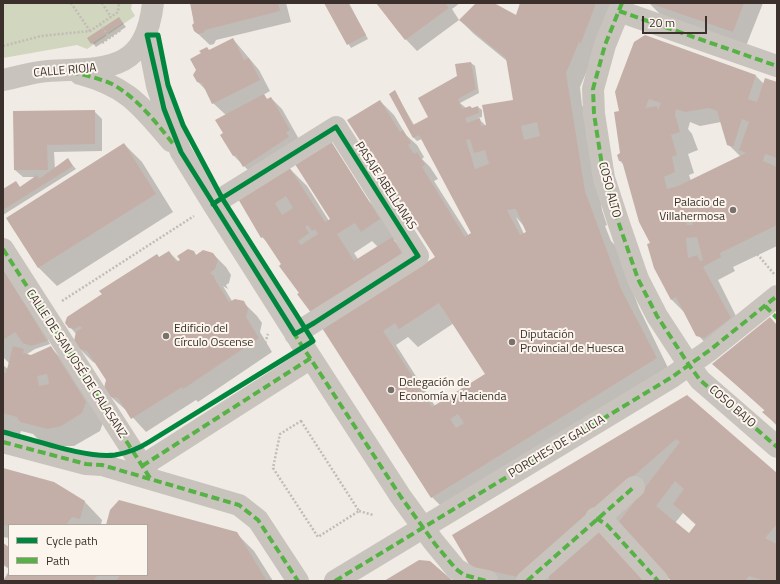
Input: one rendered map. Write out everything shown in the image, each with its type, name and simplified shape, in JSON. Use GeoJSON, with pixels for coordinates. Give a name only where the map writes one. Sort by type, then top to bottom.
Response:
{"type":"FeatureCollection","features":[{"type":"Feature","properties":{"kind":"street"},"geometry":{"type":"LineString","coordinates":[[154,3],[147,35],[160,94],[204,210],[295,334],[424,528],[456,569],[471,578],[487,581]]}},
{"type":"Feature","properties":{"kind":"street"},"geometry":{"type":"LineString","coordinates":[[620,7],[777,66]]}},
{"type":"Feature","properties":{"kind":"street","name":"COSO ALTO"},"geometry":{"type":"LineString","coordinates":[[620,7],[606,45],[593,89],[594,114],[604,178],[638,279],[657,316],[689,365]]}},
{"type":"Feature","properties":{"kind":"street","name":"CALLE RIOJA"},"geometry":{"type":"LineString","coordinates":[[3,80],[48,71],[70,72],[95,70],[110,66],[125,59],[141,45],[147,35]]}},
{"type":"Feature","properties":{"kind":"street"},"geometry":{"type":"LineString","coordinates":[[70,72],[99,79],[124,92],[148,114],[181,152]]}},
{"type":"Feature","properties":{"kind":"street","name":"PASAJE ABELLANAS"},"geometry":{"type":"LineString","coordinates":[[204,210],[336,127],[418,256],[295,334]]}},
{"type":"Feature","properties":{"kind":"street","name":"CALLE DE SAN JOSÉ DE CALASANZ"},"geometry":{"type":"LineString","coordinates":[[3,249],[146,472]]}},
{"type":"Feature","properties":{"kind":"street","name":"PORCHES DE GALICIA"},"geometry":{"type":"LineString","coordinates":[[335,581],[689,365],[773,307]]}},
{"type":"Feature","properties":{"kind":"street"},"geometry":{"type":"LineString","coordinates":[[146,472],[311,358]]}},
{"type":"Feature","properties":{"kind":"street","name":"COSO BAJO"},"geometry":{"type":"LineString","coordinates":[[689,365],[700,380],[777,447]]}},
{"type":"Feature","properties":{"kind":"street"},"geometry":{"type":"LineString","coordinates":[[3,442],[86,464],[146,472],[228,500],[250,511],[265,530],[298,581]]}},
{"type":"Feature","properties":{"kind":"street"},"geometry":{"type":"LineString","coordinates":[[527,581],[596,518],[634,487]]}},
{"type":"Feature","properties":{"kind":"street"},"geometry":{"type":"LineString","coordinates":[[596,518],[607,525],[658,581]]}},
{"type":"Feature","properties":{"kind":"path"},"geometry":{"type":"LineString","coordinates":[[71,3],[90,31]]}},
{"type":"Feature","properties":{"kind":"path"},"geometry":{"type":"LineString","coordinates":[[102,3],[111,17]]}},
{"type":"Feature","properties":{"kind":"path"},"geometry":{"type":"LineString","coordinates":[[3,46],[41,36],[90,31],[118,12],[119,3]]}},
{"type":"Feature","properties":{"kind":"path"},"geometry":{"type":"LineString","coordinates":[[100,24],[110,38]]}},
{"type":"Feature","properties":{"kind":"path"},"geometry":{"type":"LineString","coordinates":[[100,45],[122,29]]}},
{"type":"Feature","properties":{"kind":"path"},"geometry":{"type":"LineString","coordinates":[[191,209],[204,210]]}},
{"type":"Feature","properties":{"kind":"path"},"geometry":{"type":"LineString","coordinates":[[199,222],[204,210]]}},
{"type":"Feature","properties":{"kind":"path"},"geometry":{"type":"LineString","coordinates":[[58,303],[204,210]]}},
{"type":"Feature","properties":{"kind":"path"},"geometry":{"type":"LineString","coordinates":[[752,248],[777,278]]}},
{"type":"Feature","properties":{"kind":"path"},"geometry":{"type":"LineString","coordinates":[[136,425],[265,343],[268,337],[268,332]]}},
{"type":"Feature","properties":{"kind":"path"},"geometry":{"type":"LineString","coordinates":[[359,511],[318,537],[273,468],[280,434],[301,421],[359,511],[373,515]]}},
{"type":"Feature","properties":{"kind":"green space"},"geometry":{"type":"Polygon","coordinates":[[[3,3],[132,3],[131,9],[135,16],[87,49],[77,45],[3,58],[3,3]]]}},
{"type":"Feature","properties":{"kind":"building"},"geometry":{"type":"Polygon","coordinates":[[[190,3],[278,3],[280,11],[205,30],[203,33],[198,34],[194,31],[192,25],[194,23],[190,3]]]}},
{"type":"Feature","properties":{"kind":"building"},"geometry":{"type":"Polygon","coordinates":[[[324,3],[348,3],[366,35],[347,45],[324,3]]]}},
{"type":"Feature","properties":{"kind":"building"},"geometry":{"type":"Polygon","coordinates":[[[376,3],[445,3],[449,8],[405,40],[376,3]]]}},
{"type":"Feature","properties":{"kind":"building"},"geometry":{"type":"Polygon","coordinates":[[[476,3],[494,3],[516,15],[520,3],[596,3],[581,43],[579,42],[566,73],[585,191],[621,289],[657,358],[431,498],[322,328],[435,257],[347,120],[380,100],[400,132],[403,130],[411,143],[408,145],[414,154],[417,152],[425,165],[422,167],[465,237],[471,233],[419,135],[413,138],[389,94],[395,90],[413,125],[428,117],[418,98],[457,76],[455,64],[471,62],[476,89],[458,99],[462,109],[470,106],[472,108],[478,106],[479,113],[465,118],[467,123],[480,118],[481,126],[486,125],[482,105],[513,100],[506,58],[459,20],[476,3]],[[537,122],[521,126],[524,140],[540,136],[537,122]],[[470,139],[466,140],[475,169],[489,164],[485,150],[474,153],[470,139]],[[516,209],[507,210],[520,235],[526,232],[516,209]],[[439,303],[399,329],[395,323],[383,331],[432,407],[485,374],[439,303]],[[458,414],[450,419],[456,428],[464,423],[458,414]]]}},
{"type":"Feature","properties":{"kind":"building"},"geometry":{"type":"Polygon","coordinates":[[[649,3],[744,3],[733,32],[649,3]]]}},
{"type":"Feature","properties":{"kind":"building"},"geometry":{"type":"Polygon","coordinates":[[[119,17],[123,23],[91,44],[87,38],[119,17]]]}},
{"type":"Feature","properties":{"kind":"building"},"geometry":{"type":"Polygon","coordinates":[[[645,35],[756,75],[748,99],[757,102],[765,78],[777,82],[777,158],[765,154],[763,161],[777,167],[777,225],[720,253],[721,257],[703,267],[731,318],[704,338],[696,336],[676,297],[671,300],[654,268],[647,244],[650,243],[639,222],[622,161],[619,161],[617,155],[620,153],[614,112],[619,111],[615,92],[634,42],[645,35]],[[649,99],[645,108],[657,106],[658,110],[661,103],[649,99]],[[709,108],[685,112],[676,109],[675,115],[680,132],[671,135],[677,155],[672,157],[675,172],[664,177],[667,189],[678,186],[746,153],[739,150],[749,122],[742,119],[733,147],[727,145],[717,111],[709,108]],[[691,213],[683,216],[687,225],[693,225],[691,213]],[[697,237],[686,238],[688,258],[697,255],[700,261],[703,260],[697,237]]]}},
{"type":"Feature","properties":{"kind":"building"},"geometry":{"type":"Polygon","coordinates":[[[233,38],[244,60],[249,58],[260,80],[212,104],[202,83],[197,82],[193,75],[196,70],[190,59],[201,53],[199,51],[207,47],[209,50],[233,38]]]}},
{"type":"Feature","properties":{"kind":"building"},"geometry":{"type":"Polygon","coordinates":[[[264,94],[267,99],[271,97],[290,130],[286,132],[289,137],[243,167],[236,155],[233,156],[220,135],[223,133],[215,120],[264,94]]]}},
{"type":"Feature","properties":{"kind":"building"},"geometry":{"type":"Polygon","coordinates":[[[95,110],[95,144],[47,145],[48,170],[14,170],[13,111],[95,110]]]}},
{"type":"Feature","properties":{"kind":"building"},"geometry":{"type":"Polygon","coordinates":[[[329,138],[380,219],[361,232],[355,223],[337,234],[354,261],[392,237],[403,255],[312,314],[279,266],[281,264],[263,237],[261,238],[237,197],[289,167],[325,222],[330,219],[293,161],[329,138]],[[286,196],[275,203],[282,215],[293,208],[286,196]],[[308,225],[305,227],[309,233],[298,241],[301,245],[318,234],[315,229],[312,231],[308,225]]]}},
{"type":"Feature","properties":{"kind":"building"},"geometry":{"type":"Polygon","coordinates":[[[124,143],[156,194],[38,268],[6,218],[124,143]]]}},
{"type":"Feature","properties":{"kind":"building"},"geometry":{"type":"Polygon","coordinates":[[[68,158],[73,166],[3,210],[3,189],[16,181],[20,187],[37,175],[39,179],[68,158]]]}},
{"type":"Feature","properties":{"kind":"building","name":"Edificio del Círculo Oscense"},"geometry":{"type":"Polygon","coordinates":[[[188,249],[194,251],[196,255],[203,250],[213,253],[218,260],[215,269],[210,273],[215,277],[214,278],[229,302],[235,299],[244,301],[248,309],[246,317],[259,338],[183,389],[182,387],[131,419],[118,398],[110,397],[104,388],[106,380],[87,351],[79,349],[74,341],[76,332],[82,328],[80,326],[75,329],[69,328],[65,323],[67,317],[102,294],[99,291],[157,254],[159,257],[169,251],[176,262],[180,260],[177,256],[188,249]]]}},
{"type":"Feature","properties":{"kind":"building"},"geometry":{"type":"Polygon","coordinates":[[[3,270],[47,341],[31,346],[23,343],[15,332],[3,340],[3,270]]]}},
{"type":"Feature","properties":{"kind":"building"},"geometry":{"type":"Polygon","coordinates":[[[770,317],[777,325],[777,425],[762,412],[765,410],[712,364],[770,317]]]}},
{"type":"Feature","properties":{"kind":"building"},"geometry":{"type":"Polygon","coordinates":[[[13,346],[24,349],[23,353],[31,355],[51,346],[86,402],[82,413],[61,426],[48,429],[20,422],[17,417],[3,413],[3,372],[6,373],[13,346]],[[47,374],[37,376],[39,386],[49,384],[47,374]]]}},
{"type":"Feature","properties":{"kind":"building"},"geometry":{"type":"Polygon","coordinates":[[[687,395],[777,473],[777,524],[765,538],[777,544],[777,581],[765,581],[749,576],[746,579],[748,581],[671,581],[618,523],[680,442],[676,439],[518,577],[470,566],[452,535],[687,395]],[[675,481],[656,506],[689,533],[696,524],[673,504],[684,489],[675,481]]]}},
{"type":"Feature","properties":{"kind":"building"},"geometry":{"type":"Polygon","coordinates":[[[3,468],[54,482],[85,501],[80,519],[72,517],[67,524],[3,525],[3,468]]]}},
{"type":"Feature","properties":{"kind":"building"},"geometry":{"type":"Polygon","coordinates":[[[119,500],[237,532],[267,581],[116,581],[119,576],[148,576],[148,524],[106,524],[110,510],[119,500]]]}},
{"type":"Feature","properties":{"kind":"building"},"geometry":{"type":"Polygon","coordinates":[[[596,527],[645,581],[550,581],[548,573],[596,527]]]}},
{"type":"Feature","properties":{"kind":"building"},"geometry":{"type":"Polygon","coordinates":[[[3,543],[8,546],[8,567],[3,563],[3,543]]]}},
{"type":"Feature","properties":{"kind":"building"},"geometry":{"type":"Polygon","coordinates":[[[419,560],[430,561],[453,581],[384,581],[419,560]]]}},
{"type":"Feature","properties":{"kind":"building"},"geometry":{"type":"Polygon","coordinates":[[[8,573],[8,576],[97,576],[93,581],[3,581],[8,573]]]}},
{"type":"Feature","properties":{"kind":"marked path"},"geometry":{"type":"LineString","coordinates":[[622,3],[605,45],[593,89],[594,114],[604,178],[638,279],[657,316],[700,380],[777,447]]}},
{"type":"Feature","properties":{"kind":"marked path"},"geometry":{"type":"LineString","coordinates":[[619,11],[777,66]]}},
{"type":"Feature","properties":{"kind":"marked path"},"geometry":{"type":"LineString","coordinates":[[71,72],[112,84],[130,96],[139,104],[175,146]]}},
{"type":"Feature","properties":{"kind":"marked path"},"geometry":{"type":"LineString","coordinates":[[3,249],[150,478]]}},
{"type":"Feature","properties":{"kind":"marked path"},"geometry":{"type":"LineString","coordinates":[[335,581],[672,377],[710,350],[777,296]]}},
{"type":"Feature","properties":{"kind":"marked path"},"geometry":{"type":"LineString","coordinates":[[765,306],[777,318]]}},
{"type":"Feature","properties":{"kind":"marked path"},"geometry":{"type":"LineString","coordinates":[[293,332],[401,497],[435,544],[456,569],[464,575],[487,581]]}},
{"type":"Feature","properties":{"kind":"marked path"},"geometry":{"type":"LineString","coordinates":[[142,466],[311,358]]}},
{"type":"Feature","properties":{"kind":"marked path"},"geometry":{"type":"LineString","coordinates":[[3,442],[86,464],[102,465],[239,505],[258,520],[298,581]]}},
{"type":"Feature","properties":{"kind":"marked path"},"geometry":{"type":"LineString","coordinates":[[527,581],[634,487]]}},
{"type":"Feature","properties":{"kind":"marked path"},"geometry":{"type":"LineString","coordinates":[[596,518],[607,525],[658,581]]}},
{"type":"Feature","properties":{"kind":"cycle path"},"geometry":{"type":"LineString","coordinates":[[3,432],[59,448],[90,454],[115,455],[128,452],[137,449],[313,341],[296,314],[222,198],[183,125],[168,85],[158,35],[147,35],[164,109],[181,152],[295,334],[304,329],[306,327],[309,326],[311,324],[314,323],[418,256],[336,127],[222,198],[213,204]]}},
{"type":"Feature","properties":{"kind":"place","name":"Palacio de Villahermosa"},"geometry":{"type":"Point","coordinates":[733,210]}},
{"type":"Feature","properties":{"kind":"place","name":"Edificio del Círculo Oscense"},"geometry":{"type":"Point","coordinates":[166,336]}},
{"type":"Feature","properties":{"kind":"place","name":"Diputación Provincial de Huesca"},"geometry":{"type":"Point","coordinates":[512,342]}},
{"type":"Feature","properties":{"kind":"place","name":"Delegación de Economía y Hacienda"},"geometry":{"type":"Point","coordinates":[391,390]}}]}
